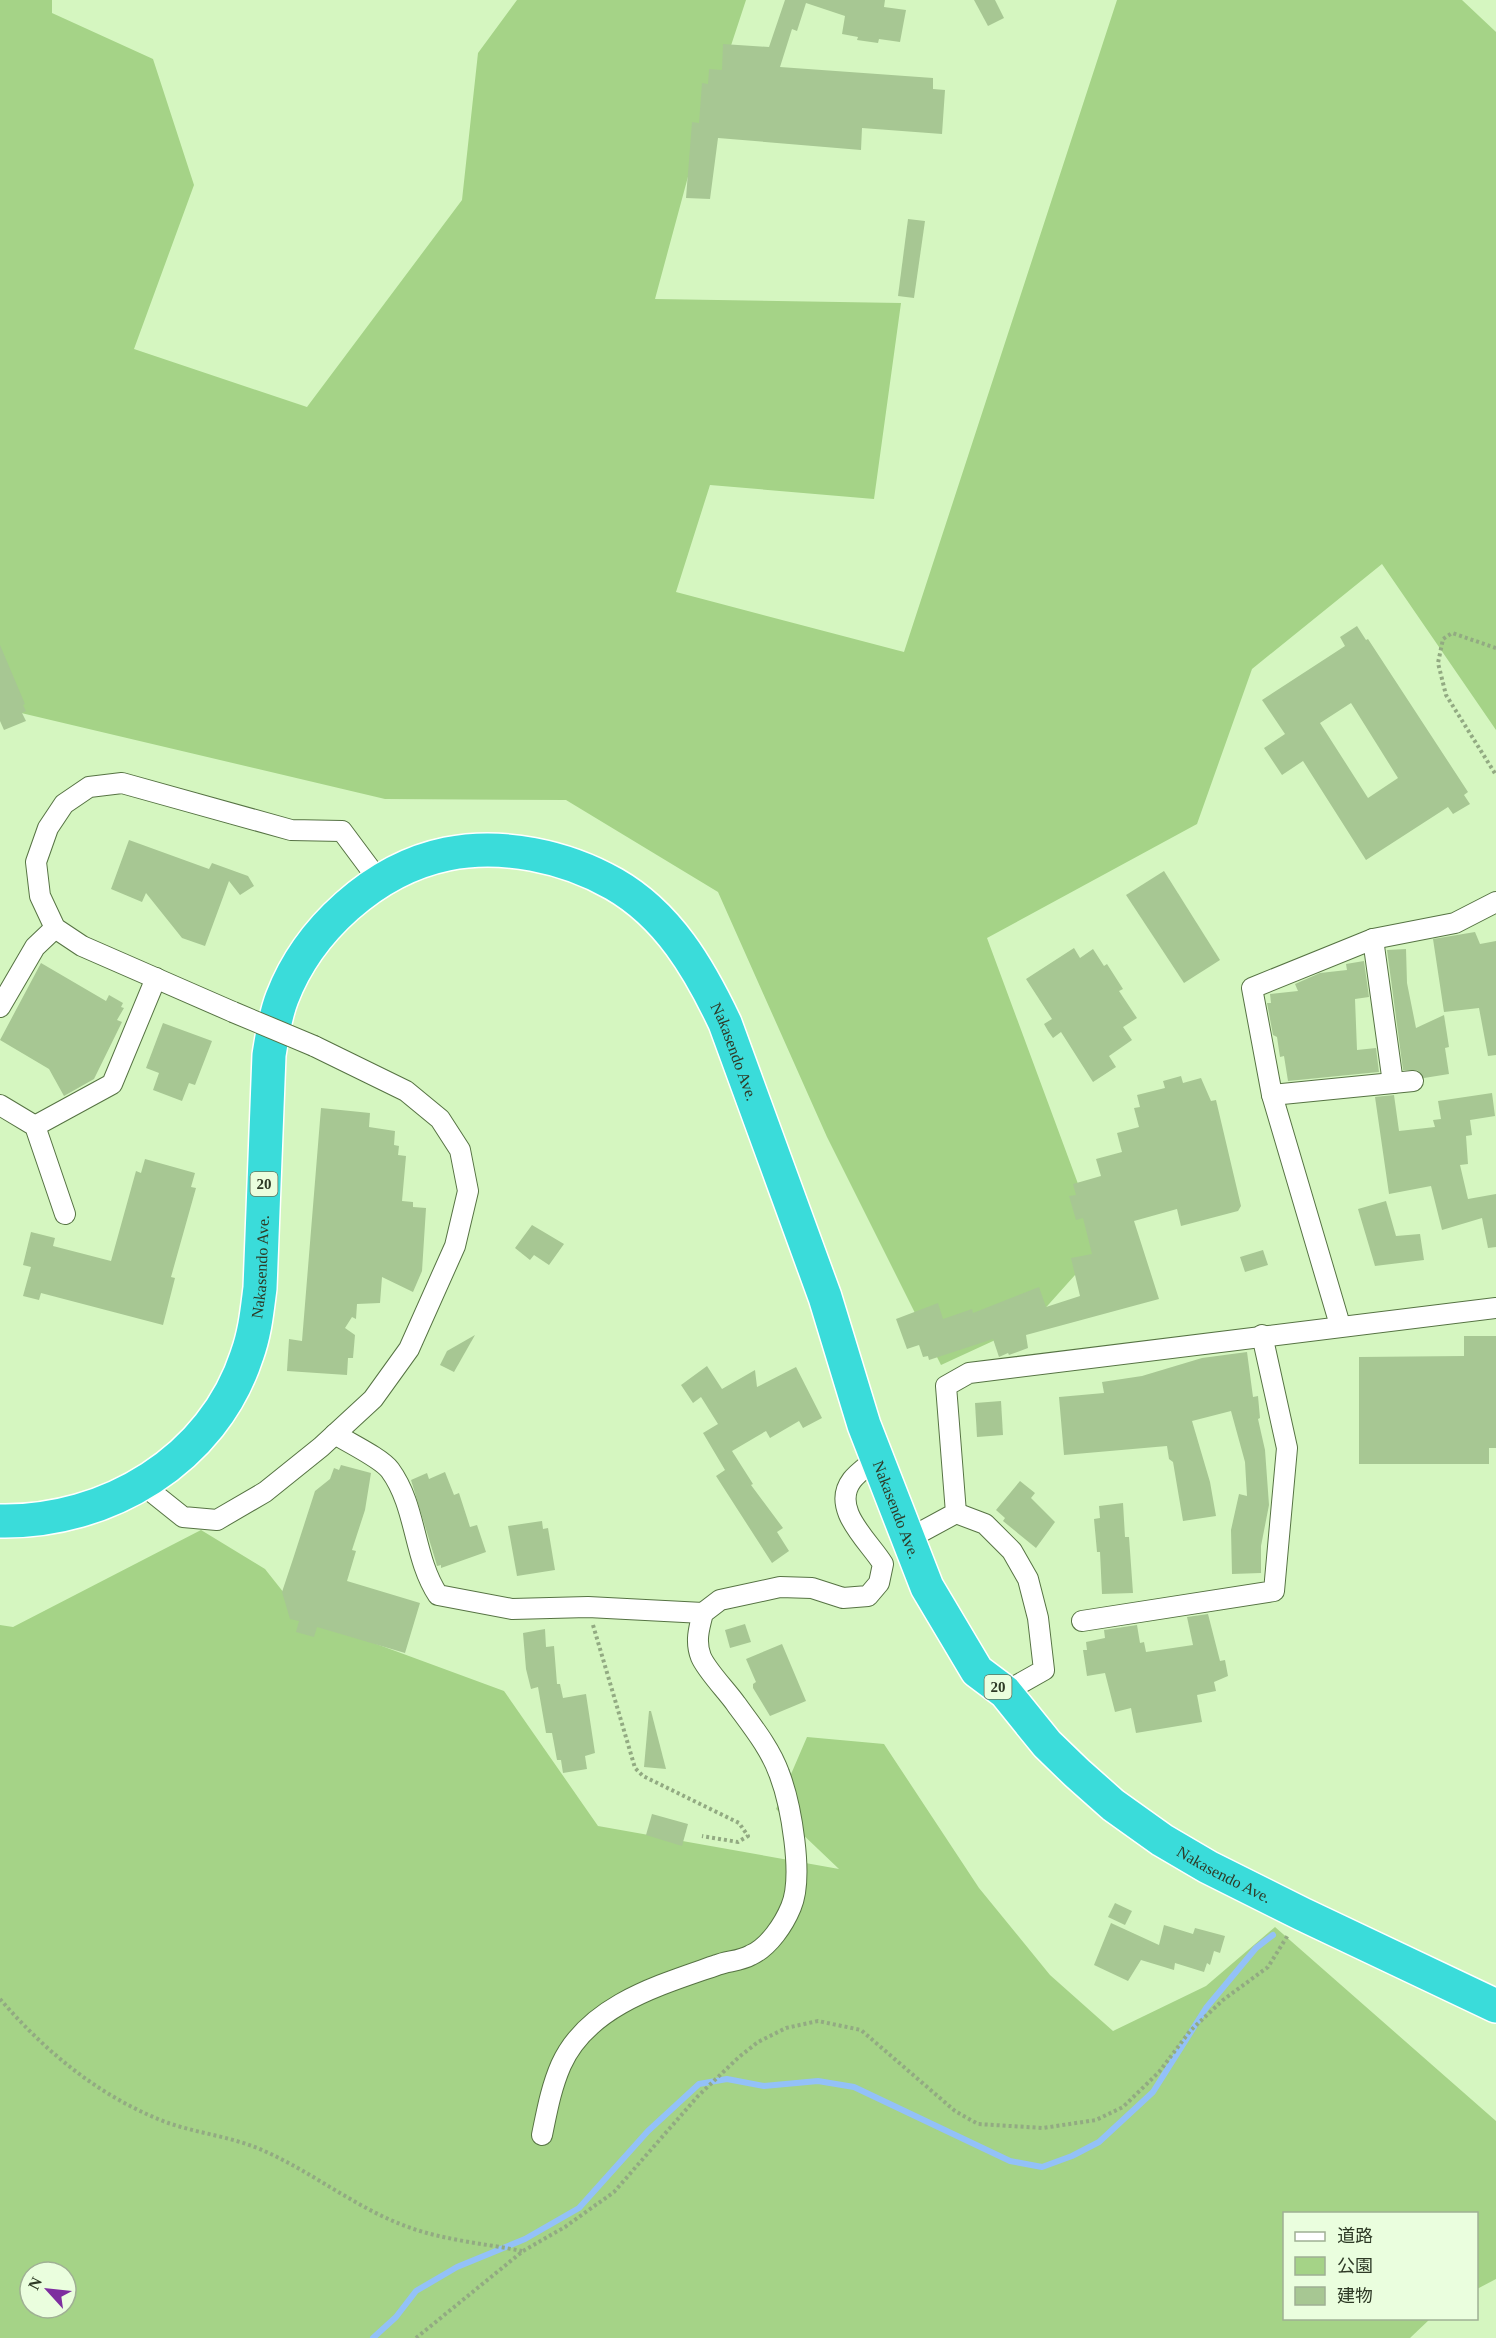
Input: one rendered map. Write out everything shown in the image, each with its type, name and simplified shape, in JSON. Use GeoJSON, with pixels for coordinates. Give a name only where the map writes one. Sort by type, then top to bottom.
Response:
{"type":"FeatureCollection","features":[{"type":"Feature","properties":{"kind":"highway","name":"Nakasendo Ave."},"geometry":{"type":"LineString","coordinates":[[0,1521],[77,1513],[112,1501],[143,1485],[194,1444],[214,1419],[233,1388],[247,1356],[255,1324],[260,1288],[269,1055],[275,1020],[282,997],[298,964],[318,935],[348,906],[380,882],[446,855],[478,852],[525,854],[572,865],[614,884],[660,920],[697,966],[725,1023],[825,1297],[877,1458],[927,1587],[977,1671],[1005,1692],[1047,1744],[1113,1805],[1162,1840],[1208,1867],[1302,1914],[1496,2006]]}},
{"type":"Feature","properties":{"kind":"street"},"geometry":{"type":"LineString","coordinates":[[143,1485],[183,1517],[217,1520],[265,1492],[335,1434],[373,1399],[408,1348],[455,1246],[468,1191],[460,1150],[440,1119],[406,1090],[314,1046],[82,946],[55,928],[40,896],[36,862],[48,828],[63,804],[89,787],[122,783],[291,830],[342,831],[380,882]]}},
{"type":"Feature","properties":{"kind":"street"},"geometry":{"type":"LineString","coordinates":[[1340,1325],[1272,1095],[1252,988],[1373,939],[1455,923],[1496,902]]}},
{"type":"Feature","properties":{"kind":"street"},"geometry":{"type":"LineString","coordinates":[[0,1007],[35,947],[55,928]]}},
{"type":"Feature","properties":{"kind":"street"},"geometry":{"type":"LineString","coordinates":[[1373,939],[1393,1083]]}},
{"type":"Feature","properties":{"kind":"street"},"geometry":{"type":"LineString","coordinates":[[35,1126],[112,1084],[156,978]]}},
{"type":"Feature","properties":{"kind":"street"},"geometry":{"type":"LineString","coordinates":[[1272,1095],[1413,1081]]}},
{"type":"Feature","properties":{"kind":"street"},"geometry":{"type":"LineString","coordinates":[[0,1105],[35,1126],[65,1214]]}},
{"type":"Feature","properties":{"kind":"street"},"geometry":{"type":"LineString","coordinates":[[956,1513],[946,1386],[969,1373],[1340,1325],[1496,1308]]}},
{"type":"Feature","properties":{"kind":"street"},"geometry":{"type":"LineString","coordinates":[[1082,1621],[1274,1591],[1287,1448],[1262,1335]]}},
{"type":"Feature","properties":{"kind":"street"},"geometry":{"type":"LineString","coordinates":[[335,1434],[389,1468],[408,1501],[430,1583],[438,1595],[512,1609],[588,1607],[703,1613]]}},
{"type":"Feature","properties":{"kind":"street"},"geometry":{"type":"LineString","coordinates":[[542,2135],[549,2099],[562,2063],[589,2026],[614,2008],[648,1990],[725,1962],[751,1956],[770,1940],[791,1907],[798,1878],[780,1774],[763,1743],[701,1658],[697,1636],[703,1613],[720,1600],[780,1587],[812,1588],[843,1598],[868,1596],[879,1583],[883,1564],[850,1519],[845,1497],[851,1480],[877,1458]]}},
{"type":"Feature","properties":{"kind":"street"},"geometry":{"type":"LineString","coordinates":[[908,1539],[956,1513],[985,1524],[1012,1551],[1028,1580],[1038,1618],[1044,1670],[1005,1692]]}},
{"type":"Feature","properties":{"kind":"path"},"geometry":{"type":"LineString","coordinates":[[1496,648],[1452,633],[1443,639],[1438,663],[1446,695],[1496,775]]}},
{"type":"Feature","properties":{"kind":"path"},"geometry":{"type":"LineString","coordinates":[[588,1607],[635,1768],[643,1776],[739,1823],[748,1836],[738,1842],[702,1836]]}},
{"type":"Feature","properties":{"kind":"path"},"geometry":{"type":"LineString","coordinates":[[416,2338],[523,2251],[565,2227],[614,2192],[690,2104],[730,2065],[758,2042],[786,2028],[818,2021],[861,2030],[955,2111],[978,2124],[1043,2128],[1096,2120],[1123,2108],[1159,2072],[1190,2031],[1223,2000],[1268,1967],[1302,1914]]}},
{"type":"Feature","properties":{"kind":"path"},"geometry":{"type":"LineString","coordinates":[[0,1999],[27,2030],[68,2067],[112,2095],[159,2120],[239,2140],[288,2161],[362,2205],[411,2228],[523,2251]]}},
{"type":"Feature","properties":{"kind":"green space"},"geometry":{"type":"Polygon","coordinates":[[[0,0],[52,0],[52,13],[153,59],[194,185],[134,349],[307,407],[462,200],[478,53],[517,0],[746,0],[689,173],[655,299],[901,303],[874,499],[710,485],[676,592],[904,652],[1117,0],[1462,0],[1496,32],[1496,730],[1382,564],[1252,669],[1197,824],[987,938],[1101,1246],[1032,1323],[941,1365],[827,1137],[718,892],[566,800],[385,799],[0,708],[0,0]]]}},
{"type":"Feature","properties":{"kind":"green space"},"geometry":{"type":"Polygon","coordinates":[[[201,1530],[265,1569],[303,1617],[504,1691],[598,1826],[839,1869],[776,1809],[807,1737],[884,1744],[979,1888],[1050,1975],[1113,2031],[1206,1986],[1275,1927],[1496,2121],[1496,2279],[1478,2288],[1478,2212],[1283,2212],[1283,2320],[1429,2320],[1410,2338],[0,2338],[0,1625],[13,1627],[201,1530]]]}},
{"type":"Feature","properties":{"kind":"building"},"geometry":{"type":"Polygon","coordinates":[[[785,0],[885,0],[884,7],[906,10],[900,42],[879,39],[878,43],[857,40],[858,37],[842,34],[845,16],[806,3],[797,31],[792,29],[780,67],[933,78],[933,89],[945,90],[942,134],[862,128],[861,150],[718,138],[710,199],[686,198],[692,122],[699,123],[702,83],[708,84],[709,69],[722,70],[723,44],[769,47],[785,0]]]}},
{"type":"Feature","properties":{"kind":"building"},"geometry":{"type":"Polygon","coordinates":[[[974,0],[995,0],[1004,18],[988,26],[974,0]]]}},
{"type":"Feature","properties":{"kind":"building"},"geometry":{"type":"Polygon","coordinates":[[[908,219],[925,221],[914,298],[898,296],[908,219]]]}},
{"type":"Feature","properties":{"kind":"building"},"geometry":{"type":"Polygon","coordinates":[[[1357,626],[1366,640],[1368,639],[1468,792],[1464,795],[1470,804],[1453,814],[1448,807],[1366,860],[1303,761],[1282,775],[1264,748],[1285,734],[1262,700],[1345,646],[1340,637],[1357,626]],[[1351,703],[1320,723],[1368,798],[1398,778],[1351,703]]]}},
{"type":"Feature","properties":{"kind":"building"},"geometry":{"type":"Polygon","coordinates":[[[0,645],[26,711],[22,713],[26,721],[4,730],[0,721],[0,645]]]}},
{"type":"Feature","properties":{"kind":"building"},"geometry":{"type":"Polygon","coordinates":[[[129,840],[209,869],[212,863],[248,876],[254,886],[240,895],[229,881],[205,946],[182,938],[146,893],[142,902],[111,889],[129,840]]]}},
{"type":"Feature","properties":{"kind":"building"},"geometry":{"type":"Polygon","coordinates":[[[1164,871],[1220,960],[1184,983],[1126,895],[1164,871]]]}},
{"type":"Feature","properties":{"kind":"building"},"geometry":{"type":"Polygon","coordinates":[[[1475,932],[1480,944],[1496,941],[1496,1055],[1488,1056],[1479,1008],[1444,1012],[1433,939],[1475,932]]]}},
{"type":"Feature","properties":{"kind":"building"},"geometry":{"type":"Polygon","coordinates":[[[1074,948],[1080,958],[1093,949],[1104,966],[1107,964],[1123,989],[1119,991],[1137,1018],[1123,1027],[1132,1040],[1109,1056],[1116,1067],[1093,1082],[1061,1032],[1053,1038],[1048,1031],[1044,1024],[1052,1019],[1026,979],[1074,948]]]}},
{"type":"Feature","properties":{"kind":"building"},"geometry":{"type":"Polygon","coordinates":[[[1406,949],[1407,983],[1416,1028],[1444,1015],[1449,1047],[1445,1048],[1449,1074],[1424,1078],[1417,1070],[1403,1070],[1387,950],[1406,949]]]}},
{"type":"Feature","properties":{"kind":"building"},"geometry":{"type":"Polygon","coordinates":[[[1364,961],[1369,997],[1355,999],[1357,1050],[1376,1048],[1379,1072],[1288,1081],[1284,1056],[1280,1057],[1277,1037],[1273,1035],[1267,1003],[1271,1003],[1270,994],[1298,991],[1295,984],[1320,973],[1347,970],[1346,964],[1364,961]]]}},
{"type":"Feature","properties":{"kind":"building"},"geometry":{"type":"Polygon","coordinates":[[[41,963],[106,1001],[109,995],[123,1003],[121,1007],[124,1008],[117,1020],[122,1022],[94,1079],[64,1096],[49,1069],[0,1040],[41,963]]]}},
{"type":"Feature","properties":{"kind":"building"},"geometry":{"type":"Polygon","coordinates":[[[163,1023],[212,1041],[195,1085],[189,1083],[182,1101],[153,1090],[159,1073],[146,1068],[163,1023]]]}},
{"type":"Feature","properties":{"kind":"building"},"geometry":{"type":"Polygon","coordinates":[[[1181,1076],[1183,1083],[1201,1078],[1211,1101],[1216,1100],[1241,1206],[1238,1211],[1181,1226],[1177,1209],[1134,1221],[1159,1299],[1026,1335],[1028,1348],[999,1357],[993,1339],[929,1360],[928,1356],[923,1357],[919,1345],[907,1349],[896,1319],[938,1303],[943,1319],[972,1309],[973,1313],[1039,1287],[1046,1307],[1080,1296],[1071,1258],[1092,1254],[1083,1218],[1076,1220],[1069,1196],[1076,1195],[1073,1184],[1101,1176],[1096,1159],[1122,1152],[1117,1133],[1139,1127],[1134,1108],[1140,1107],[1137,1095],[1165,1088],[1163,1081],[1181,1076]]]}},
{"type":"Feature","properties":{"kind":"building"},"geometry":{"type":"Polygon","coordinates":[[[1492,1093],[1495,1116],[1470,1120],[1472,1135],[1466,1136],[1468,1164],[1460,1165],[1468,1199],[1496,1194],[1496,1247],[1488,1248],[1482,1218],[1442,1230],[1431,1186],[1389,1194],[1375,1097],[1394,1095],[1399,1131],[1435,1127],[1433,1120],[1441,1119],[1438,1101],[1492,1093]]]}},
{"type":"Feature","properties":{"kind":"building"},"geometry":{"type":"Polygon","coordinates":[[[321,1108],[370,1113],[369,1127],[395,1131],[394,1145],[399,1146],[398,1155],[406,1156],[402,1201],[413,1202],[413,1207],[426,1208],[422,1271],[413,1292],[382,1277],[380,1303],[357,1304],[356,1319],[352,1317],[345,1328],[355,1335],[353,1358],[348,1358],[347,1375],[287,1371],[289,1339],[302,1341],[321,1108]]]}},
{"type":"Feature","properties":{"kind":"building"},"geometry":{"type":"Polygon","coordinates":[[[145,1159],[195,1173],[191,1187],[196,1188],[171,1277],[175,1278],[163,1325],[41,1293],[39,1300],[23,1296],[31,1267],[23,1265],[31,1232],[55,1238],[53,1246],[111,1261],[136,1171],[141,1173],[145,1159]]]}},
{"type":"Feature","properties":{"kind":"building"},"geometry":{"type":"Polygon","coordinates":[[[1386,1201],[1396,1236],[1420,1234],[1424,1260],[1375,1266],[1358,1209],[1386,1201]]]}},
{"type":"Feature","properties":{"kind":"building"},"geometry":{"type":"Polygon","coordinates":[[[532,1225],[564,1244],[549,1265],[534,1255],[530,1260],[515,1248],[532,1225]]]}},
{"type":"Feature","properties":{"kind":"building"},"geometry":{"type":"Polygon","coordinates":[[[1263,1250],[1268,1265],[1245,1272],[1240,1257],[1263,1250]]]}},
{"type":"Feature","properties":{"kind":"building"},"geometry":{"type":"Polygon","coordinates":[[[475,1335],[454,1372],[440,1365],[447,1351],[475,1335]]]}},
{"type":"Feature","properties":{"kind":"building"},"geometry":{"type":"Polygon","coordinates":[[[1464,1336],[1496,1336],[1496,1448],[1489,1448],[1489,1464],[1359,1464],[1359,1357],[1464,1356],[1464,1336]]]}},
{"type":"Feature","properties":{"kind":"building"},"geometry":{"type":"Polygon","coordinates":[[[1247,1352],[1253,1397],[1258,1396],[1260,1418],[1258,1419],[1265,1450],[1269,1505],[1261,1546],[1261,1573],[1232,1574],[1231,1530],[1239,1494],[1247,1496],[1245,1462],[1231,1411],[1192,1421],[1210,1482],[1216,1516],[1183,1521],[1173,1462],[1169,1459],[1167,1446],[1064,1455],[1059,1397],[1104,1393],[1102,1382],[1142,1376],[1202,1358],[1247,1352]]]}},
{"type":"Feature","properties":{"kind":"building"},"geometry":{"type":"Polygon","coordinates":[[[707,1366],[722,1389],[755,1370],[757,1387],[796,1367],[822,1418],[803,1428],[799,1421],[770,1438],[766,1431],[732,1451],[753,1484],[751,1485],[783,1528],[777,1532],[789,1551],[772,1563],[716,1476],[725,1470],[703,1433],[718,1424],[701,1397],[693,1403],[681,1385],[707,1366]]]}},
{"type":"Feature","properties":{"kind":"building"},"geometry":{"type":"Polygon","coordinates":[[[1001,1401],[1003,1435],[977,1437],[975,1403],[1001,1401]]]}},
{"type":"Feature","properties":{"kind":"building"},"geometry":{"type":"Polygon","coordinates":[[[341,1465],[371,1473],[365,1510],[352,1550],[356,1551],[347,1581],[420,1603],[405,1653],[317,1627],[314,1637],[296,1632],[299,1621],[290,1619],[282,1592],[315,1491],[330,1479],[334,1468],[339,1470],[341,1465]]]}},
{"type":"Feature","properties":{"kind":"building"},"geometry":{"type":"Polygon","coordinates":[[[445,1472],[454,1495],[459,1493],[470,1527],[477,1525],[486,1552],[441,1568],[441,1565],[437,1566],[411,1480],[427,1473],[429,1479],[445,1472]]]}},
{"type":"Feature","properties":{"kind":"building"},"geometry":{"type":"Polygon","coordinates":[[[1020,1481],[1035,1493],[1031,1498],[1055,1522],[1036,1548],[1003,1521],[1005,1518],[996,1510],[1020,1481]]]}},
{"type":"Feature","properties":{"kind":"building"},"geometry":{"type":"Polygon","coordinates":[[[1123,1503],[1125,1537],[1129,1537],[1133,1593],[1102,1594],[1100,1552],[1097,1552],[1094,1519],[1100,1518],[1099,1506],[1123,1503]]]}},
{"type":"Feature","properties":{"kind":"building"},"geometry":{"type":"Polygon","coordinates":[[[542,1521],[543,1529],[548,1528],[555,1570],[517,1576],[508,1526],[542,1521]]]}},
{"type":"Feature","properties":{"kind":"building"},"geometry":{"type":"Polygon","coordinates":[[[1208,1614],[1220,1661],[1225,1660],[1228,1676],[1214,1682],[1216,1691],[1197,1695],[1202,1722],[1136,1733],[1131,1708],[1115,1712],[1105,1673],[1087,1676],[1083,1650],[1087,1650],[1086,1642],[1105,1638],[1104,1630],[1137,1625],[1140,1643],[1144,1642],[1146,1652],[1193,1645],[1187,1617],[1208,1614]]]}},
{"type":"Feature","properties":{"kind":"building"},"geometry":{"type":"Polygon","coordinates":[[[745,1624],[751,1642],[730,1648],[725,1630],[745,1624]]]}},
{"type":"Feature","properties":{"kind":"building"},"geometry":{"type":"Polygon","coordinates":[[[545,1629],[546,1647],[554,1646],[557,1684],[560,1684],[563,1698],[586,1694],[595,1753],[585,1756],[587,1769],[563,1773],[561,1760],[557,1760],[552,1733],[546,1733],[538,1687],[531,1689],[526,1669],[523,1633],[545,1629]]]}},
{"type":"Feature","properties":{"kind":"building"},"geometry":{"type":"Polygon","coordinates":[[[782,1644],[806,1701],[770,1716],[753,1688],[756,1682],[746,1659],[782,1644]]]}},
{"type":"Feature","properties":{"kind":"building"},"geometry":{"type":"Polygon","coordinates":[[[649,1711],[651,1711],[666,1769],[644,1767],[649,1711]]]}},
{"type":"Feature","properties":{"kind":"building"},"geometry":{"type":"Polygon","coordinates":[[[652,1814],[688,1824],[682,1846],[646,1835],[652,1814]]]}},
{"type":"Feature","properties":{"kind":"building"},"geometry":{"type":"Polygon","coordinates":[[[1115,1903],[1132,1911],[1125,1925],[1108,1917],[1115,1903]]]}},
{"type":"Feature","properties":{"kind":"building"},"geometry":{"type":"Polygon","coordinates":[[[1111,1923],[1159,1945],[1164,1925],[1193,1934],[1195,1928],[1225,1936],[1220,1953],[1214,1951],[1210,1965],[1207,1963],[1204,1972],[1175,1963],[1174,1970],[1141,1960],[1128,1981],[1094,1965],[1111,1923]]]}},
{"type":"Feature","properties":{"kind":"waterway"},"geometry":{"type":"LineString","coordinates":[[373,2338],[396,2317],[416,2291],[457,2267],[525,2239],[579,2208],[648,2131],[699,2084],[727,2079],[764,2086],[818,2081],[854,2087],[1010,2161],[1042,2167],[1072,2156],[1099,2142],[1153,2092],[1206,2008],[1256,1948],[1273,1935]]}}]}
